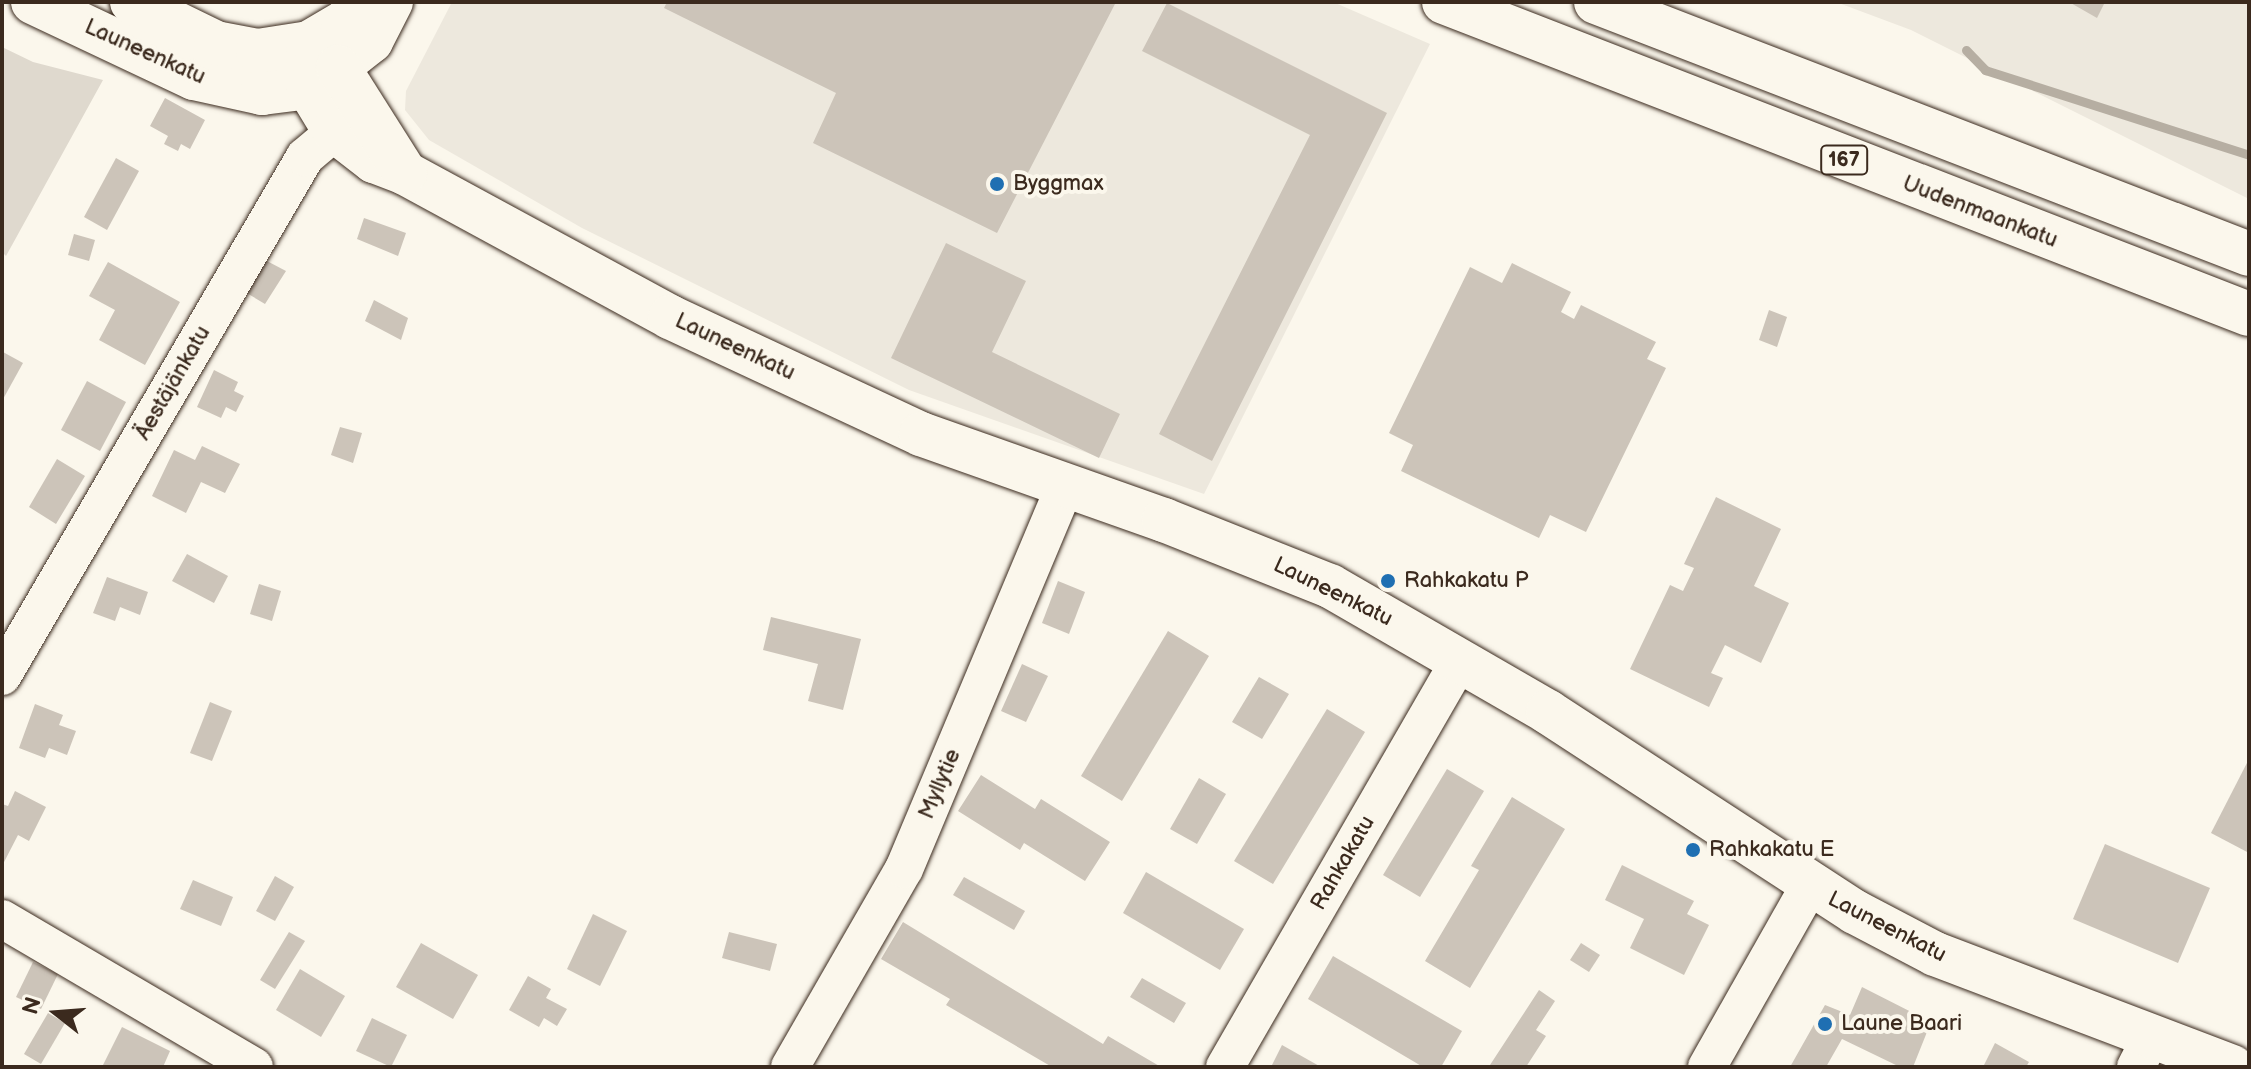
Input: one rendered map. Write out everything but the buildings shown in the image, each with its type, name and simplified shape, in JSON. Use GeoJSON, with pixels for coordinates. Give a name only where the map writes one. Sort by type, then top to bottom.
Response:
{"type":"FeatureCollection","features":[{"type":"Feature","properties":{"kind":"street","name":"Launeenkatu"},"geometry":{"type":"LineString","coordinates":[[33,2],[194,78],[262,93],[318,66]]}},
{"type":"Feature","properties":{"kind":"street","name":"Launeenkatu"},"geometry":{"type":"LineString","coordinates":[[132,2],[216,43],[318,66],[374,161],[405,173],[670,317],[921,434],[1064,488],[1164,520],[1330,586],[1461,659],[1809,887],[1935,954],[2144,1053],[2232,1067]]}},
{"type":"Feature","properties":{"kind":"street"},"geometry":{"type":"LineString","coordinates":[[318,66],[346,21],[362,2]]}},
{"type":"Feature","properties":{"kind":"street"},"geometry":{"type":"LineString","coordinates":[[318,66],[371,41],[391,2]]}},
{"type":"Feature","properties":{"kind":"street","name":"Uudenmaankatu"},"geometry":{"type":"LineString","coordinates":[[1444,2],[2249,314]]}},
{"type":"Feature","properties":{"kind":"street"},"geometry":{"type":"LineString","coordinates":[[1596,2],[2249,254]]}},
{"type":"Feature","properties":{"kind":"street","name":"Äestäjänkatu"},"geometry":{"type":"LineString","coordinates":[[2,676],[305,157],[350,118]]}},
{"type":"Feature","properties":{"kind":"street","name":"Myllytie"},"geometry":{"type":"LineString","coordinates":[[790,1067],[904,869],[1064,488]]}},
{"type":"Feature","properties":{"kind":"street","name":"Rahkakatu"},"geometry":{"type":"LineString","coordinates":[[1225,1067],[1461,659]]}},
{"type":"Feature","properties":{"kind":"street"},"geometry":{"type":"LineString","coordinates":[[1707,1067],[1809,887]]}},
{"type":"Feature","properties":{"kind":"street"},"geometry":{"type":"LineString","coordinates":[[2,919],[254,1067]]}},
{"type":"Feature","properties":{"kind":"shaded area"},"geometry":{"type":"Polygon","coordinates":[[[452,2],[1333,2],[1430,44],[1204,494],[909,390],[582,228],[429,140],[405,110],[406,91],[452,2]]]}},
{"type":"Feature","properties":{"kind":"shaded area"},"geometry":{"type":"Polygon","coordinates":[[[1836,2],[2249,2],[2249,199],[1911,30],[1836,2]]]}},
{"type":"Feature","properties":{"kind":"shaded area"},"geometry":{"type":"Polygon","coordinates":[[[2,47],[33,62],[103,80],[6,256],[2,252],[2,47]]]}},
{"type":"Feature","properties":{"kind":"waterway"},"geometry":{"type":"LineString","coordinates":[[1966,50],[1985,70],[2249,155]]}},
{"type":"Feature","properties":{"kind":"place","name":"Byggmax"},"geometry":{"type":"Point","coordinates":[997,184]}},
{"type":"Feature","properties":{"kind":"place","name":"Rahkakatu P"},"geometry":{"type":"Point","coordinates":[1388,581]}},
{"type":"Feature","properties":{"kind":"place","name":"Rahkakatu E"},"geometry":{"type":"Point","coordinates":[1693,850]}},
{"type":"Feature","properties":{"kind":"place","name":"Laune Baari"},"geometry":{"type":"Point","coordinates":[1825,1024]}}]}
